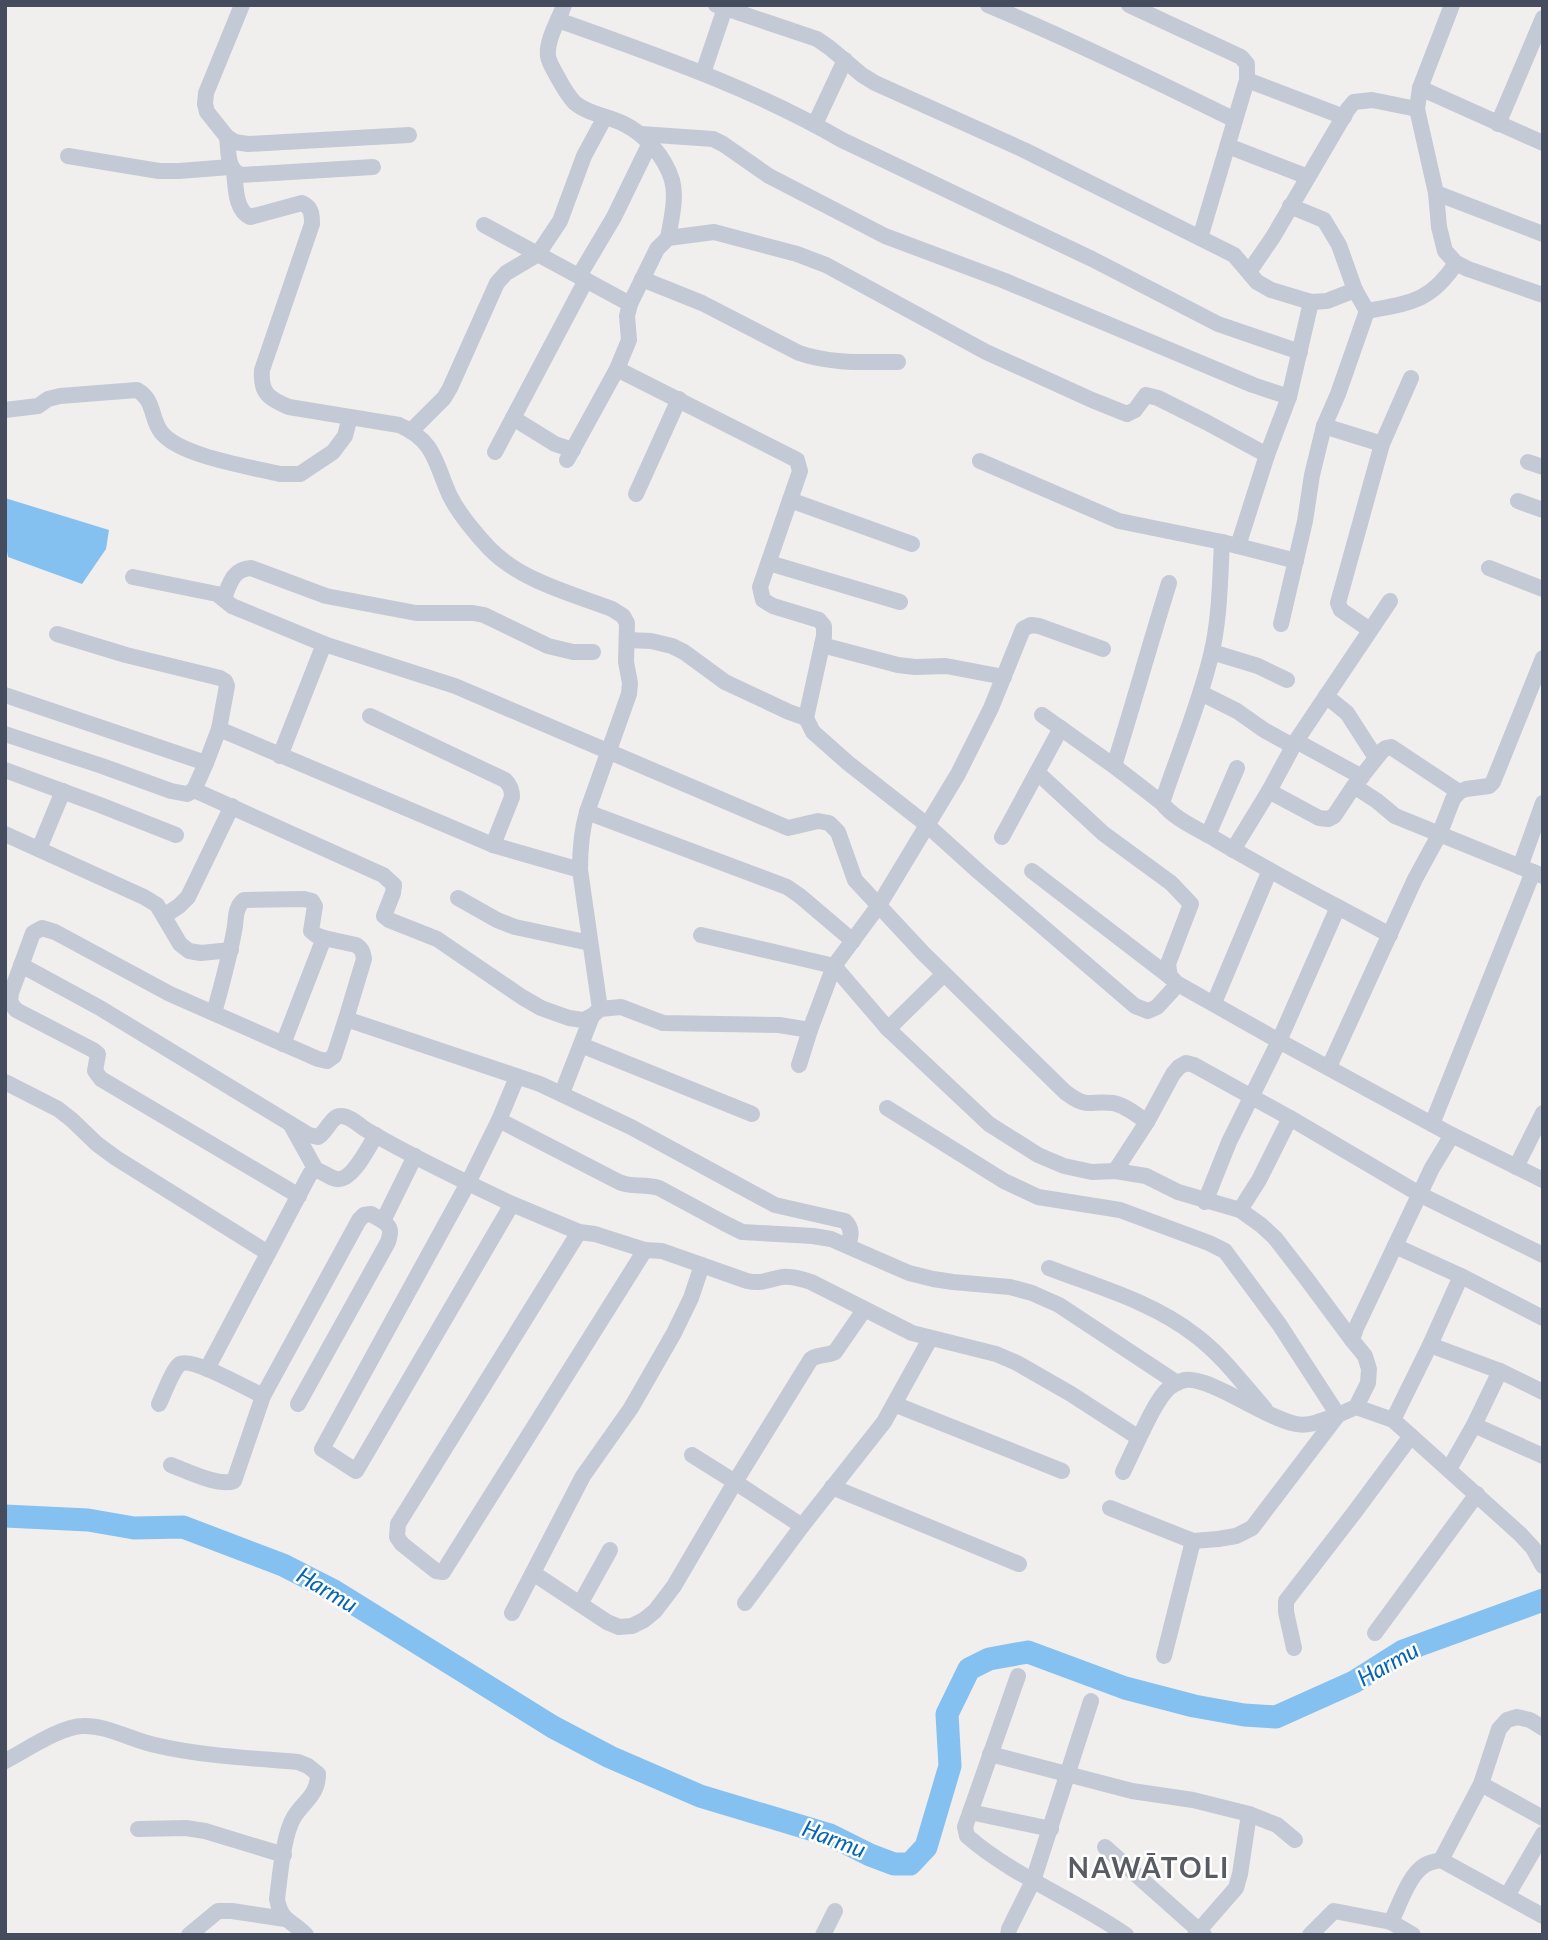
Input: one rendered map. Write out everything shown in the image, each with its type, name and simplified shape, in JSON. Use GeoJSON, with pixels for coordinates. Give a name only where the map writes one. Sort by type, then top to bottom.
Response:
{"type":"FeatureCollection","features":[{"type":"Feature","properties":{"kind":"street"},"geometry":{"type":"LineString","coordinates":[[243,5],[206,93],[206,113],[227,137],[235,142],[248,144],[410,135]]}},
{"type":"Feature","properties":{"kind":"street"},"geometry":{"type":"LineString","coordinates":[[988,5],[1042,27],[1236,120]]}},
{"type":"Feature","properties":{"kind":"street"},"geometry":{"type":"LineString","coordinates":[[1129,5],[1241,57],[1247,64],[1247,79],[1236,120],[1200,237]]}},
{"type":"Feature","properties":{"kind":"street"},"geometry":{"type":"LineString","coordinates":[[1452,5],[1420,88],[1417,109],[1436,192],[1439,227],[1445,251],[1456,263],[1543,295]]}},
{"type":"Feature","properties":{"kind":"street"},"geometry":{"type":"LineString","coordinates":[[703,73],[722,6],[758,12],[817,38],[875,83],[1024,150],[1234,255],[1257,282],[1270,289],[1311,302],[1327,301],[1355,290]]}},
{"type":"Feature","properties":{"kind":"street"},"geometry":{"type":"LineString","coordinates":[[513,418],[570,455],[617,369],[629,340],[627,316],[630,304],[657,249],[668,238],[674,194],[672,179],[646,139],[624,124],[581,107],[565,91],[548,57],[550,42],[561,13],[815,124],[842,140],[1092,259],[1218,324],[1300,352]]}},
{"type":"Feature","properties":{"kind":"street"},"geometry":{"type":"LineString","coordinates":[[1499,124],[1543,18]]}},
{"type":"Feature","properties":{"kind":"street"},"geometry":{"type":"LineString","coordinates":[[815,124],[845,60]]}},
{"type":"Feature","properties":{"kind":"street"},"geometry":{"type":"LineString","coordinates":[[1247,79],[1344,117]]}},
{"type":"Feature","properties":{"kind":"street"},"geometry":{"type":"LineString","coordinates":[[1420,88],[1543,143]]}},
{"type":"Feature","properties":{"kind":"street"},"geometry":{"type":"LineString","coordinates":[[1249,272],[1273,237],[1353,102],[1365,101],[1417,109]]}},
{"type":"Feature","properties":{"kind":"street"},"geometry":{"type":"LineString","coordinates":[[411,431],[444,398],[450,388],[497,283],[506,273],[538,254],[560,221],[584,156],[604,117]]}},
{"type":"Feature","properties":{"kind":"street"},"geometry":{"type":"LineString","coordinates":[[227,137],[239,207],[243,214],[256,216],[294,203],[307,205],[312,212],[312,224],[262,370],[261,381],[265,392],[274,401],[289,407],[399,425],[411,431],[432,451],[451,498],[489,548],[524,575],[612,610],[623,616],[627,623],[629,694],[581,832],[580,870],[596,1013],[562,1093]]}},
{"type":"Feature","properties":{"kind":"street"},"geometry":{"type":"LineString","coordinates":[[495,452],[614,217],[646,139]]}},
{"type":"Feature","properties":{"kind":"street"},"geometry":{"type":"LineString","coordinates":[[646,139],[713,139],[769,176],[885,236],[1005,281],[1253,385],[1289,397]]}},
{"type":"Feature","properties":{"kind":"street"},"geometry":{"type":"LineString","coordinates":[[1228,146],[1308,177]]}},
{"type":"Feature","properties":{"kind":"street"},"geometry":{"type":"LineString","coordinates":[[68,156],[159,171],[232,170],[241,175],[373,167]]}},
{"type":"Feature","properties":{"kind":"street"},"geometry":{"type":"LineString","coordinates":[[1436,192],[1543,234]]}},
{"type":"Feature","properties":{"kind":"street"},"geometry":{"type":"LineString","coordinates":[[1281,624],[1306,521],[1312,475],[1324,426],[1367,311],[1355,290],[1339,245],[1324,220],[1290,206]]}},
{"type":"Feature","properties":{"kind":"street"},"geometry":{"type":"LineString","coordinates":[[484,225],[630,304]]}},
{"type":"Feature","properties":{"kind":"street"},"geometry":{"type":"LineString","coordinates":[[668,238],[714,232],[797,254],[826,265],[986,352],[1092,400],[1128,414],[1135,410],[1146,395],[1158,398],[1267,455]]}},
{"type":"Feature","properties":{"kind":"street"},"geometry":{"type":"LineString","coordinates":[[1367,311],[1415,301],[1446,279],[1456,263]]}},
{"type":"Feature","properties":{"kind":"street"},"geometry":{"type":"LineString","coordinates":[[642,279],[702,303],[812,358],[830,361],[898,362]]}},
{"type":"Feature","properties":{"kind":"street"},"geometry":{"type":"LineString","coordinates":[[1161,803],[1201,693],[1212,652],[1230,544],[1289,397],[1311,302]]}},
{"type":"Feature","properties":{"kind":"street"},"geometry":{"type":"LineString","coordinates":[[617,369],[797,460],[800,471],[760,587],[763,600],[773,606],[819,620],[824,626],[806,718],[813,732],[927,825],[1135,1006],[1148,1011],[1157,1007],[1174,980]]}},
{"type":"Feature","properties":{"kind":"street"},"geometry":{"type":"LineString","coordinates":[[1370,630],[1341,610],[1338,603],[1382,444],[1411,378]]}},
{"type":"Feature","properties":{"kind":"street"},"geometry":{"type":"LineString","coordinates":[[5,410],[27,408],[60,396],[137,390],[151,403],[155,422],[162,434],[173,441],[197,454],[290,475],[299,474],[333,452],[345,436],[350,417]]}},
{"type":"Feature","properties":{"kind":"street"},"geometry":{"type":"LineString","coordinates":[[636,494],[679,400]]}},
{"type":"Feature","properties":{"kind":"street"},"geometry":{"type":"LineString","coordinates":[[1324,426],[1382,444]]}},
{"type":"Feature","properties":{"kind":"street"},"geometry":{"type":"LineString","coordinates":[[980,461],[1119,521],[1296,561]]}},
{"type":"Feature","properties":{"kind":"street"},"geometry":{"type":"LineString","coordinates":[[790,500],[912,544]]}},
{"type":"Feature","properties":{"kind":"street"},"geometry":{"type":"LineString","coordinates":[[1518,501],[1543,510]]}},
{"type":"Feature","properties":{"kind":"street"},"geometry":{"type":"LineString","coordinates":[[769,563],[900,602]]}},
{"type":"Feature","properties":{"kind":"street"},"geometry":{"type":"LineString","coordinates":[[224,598],[233,575],[242,568],[251,568],[326,596],[408,612],[484,615],[548,646],[573,652],[593,652]]}},
{"type":"Feature","properties":{"kind":"street"},"geometry":{"type":"LineString","coordinates":[[1489,568],[1543,589]]}},
{"type":"Feature","properties":{"kind":"street"},"geometry":{"type":"LineString","coordinates":[[133,577],[209,591],[224,598],[232,606],[324,643],[455,686],[788,828],[818,821],[830,823],[838,832],[855,880],[944,974],[1056,1083],[1078,1101],[1091,1105],[1114,1103],[1147,1122]]}},
{"type":"Feature","properties":{"kind":"street"},"geometry":{"type":"LineString","coordinates":[[1114,766],[1142,679],[1168,583]]}},
{"type":"Feature","properties":{"kind":"street"},"geometry":{"type":"LineString","coordinates":[[1233,850],[1294,743],[1390,601]]}},
{"type":"Feature","properties":{"kind":"street"},"geometry":{"type":"LineString","coordinates":[[799,1065],[834,966],[880,905],[964,762],[991,708],[1023,629],[1031,625],[1039,626],[1103,649]]}},
{"type":"Feature","properties":{"kind":"street"},"geometry":{"type":"LineString","coordinates":[[5,734],[171,791],[187,794],[194,790],[219,729],[228,686],[225,681],[220,677],[126,655],[57,634]]}},
{"type":"Feature","properties":{"kind":"street"},"geometry":{"type":"LineString","coordinates":[[627,640],[651,641],[672,646],[725,682],[806,718]]}},
{"type":"Feature","properties":{"kind":"street"},"geometry":{"type":"LineString","coordinates":[[280,756],[324,643]]}},
{"type":"Feature","properties":{"kind":"street"},"geometry":{"type":"LineString","coordinates":[[822,645],[898,665],[946,666],[1004,677]]}},
{"type":"Feature","properties":{"kind":"street"},"geometry":{"type":"LineString","coordinates":[[1212,652],[1258,666],[1287,680]]}},
{"type":"Feature","properties":{"kind":"street"},"geometry":{"type":"LineString","coordinates":[[1329,1068],[1415,879],[1440,835],[1454,799],[1459,792],[1489,786],[1493,782],[1543,658]]}},
{"type":"Feature","properties":{"kind":"street"},"geometry":{"type":"LineString","coordinates":[[1201,693],[1358,781],[1395,816],[1532,872]]}},
{"type":"Feature","properties":{"kind":"street"},"geometry":{"type":"LineString","coordinates":[[5,695],[205,763]]}},
{"type":"Feature","properties":{"kind":"street"},"geometry":{"type":"LineString","coordinates":[[1326,696],[1347,713],[1376,758]]}},
{"type":"Feature","properties":{"kind":"street"},"geometry":{"type":"LineString","coordinates":[[1042,715],[1114,766],[1166,808],[1208,835],[1390,935]]}},
{"type":"Feature","properties":{"kind":"street"},"geometry":{"type":"LineString","coordinates":[[370,716],[505,780],[510,785],[512,797],[493,845]]}},
{"type":"Feature","properties":{"kind":"street"},"geometry":{"type":"LineString","coordinates":[[1002,837],[1061,728]]}},
{"type":"Feature","properties":{"kind":"street"},"geometry":{"type":"LineString","coordinates":[[219,729],[493,845],[580,870]]}},
{"type":"Feature","properties":{"kind":"street"},"geometry":{"type":"LineString","coordinates":[[1269,791],[1319,818],[1328,819],[1334,816],[1358,781],[1386,748],[1396,749],[1459,792]]}},
{"type":"Feature","properties":{"kind":"street"},"geometry":{"type":"LineString","coordinates":[[1208,835],[1237,768]]}},
{"type":"Feature","properties":{"kind":"street"},"geometry":{"type":"LineString","coordinates":[[5,770],[176,835]]}},
{"type":"Feature","properties":{"kind":"street"},"geometry":{"type":"LineString","coordinates":[[1038,772],[1104,834],[1171,883],[1191,904],[1168,964],[1174,980]]}},
{"type":"Feature","properties":{"kind":"street"},"geometry":{"type":"LineString","coordinates":[[194,790],[383,875],[394,885],[384,916],[388,920],[437,939],[541,1008],[583,1020],[596,1013],[621,1007],[663,1023],[779,1026],[810,1030]]}},
{"type":"Feature","properties":{"kind":"street"},"geometry":{"type":"LineString","coordinates":[[39,849],[63,791]]}},
{"type":"Feature","properties":{"kind":"street"},"geometry":{"type":"LineString","coordinates":[[1432,1124],[1532,872],[1543,803]]}},
{"type":"Feature","properties":{"kind":"street"},"geometry":{"type":"LineString","coordinates":[[164,916],[188,897],[232,806]]}},
{"type":"Feature","properties":{"kind":"street"},"geometry":{"type":"LineString","coordinates":[[587,813],[787,887],[853,941]]}},
{"type":"Feature","properties":{"kind":"street"},"geometry":{"type":"LineString","coordinates":[[5,834],[157,905],[180,944],[189,951],[201,953],[231,950]]}},
{"type":"Feature","properties":{"kind":"street"},"geometry":{"type":"LineString","coordinates":[[1214,1003],[1270,870]]}},
{"type":"Feature","properties":{"kind":"street"},"geometry":{"type":"LineString","coordinates":[[1032,871],[1174,980],[1279,1041],[1452,1135],[1543,1180]]}},
{"type":"Feature","properties":{"kind":"street"},"geometry":{"type":"LineString","coordinates":[[458,898],[515,927],[590,943]]}},
{"type":"Feature","properties":{"kind":"street"},"geometry":{"type":"LineString","coordinates":[[214,1013],[231,950],[237,911],[244,900],[312,901],[315,906],[312,931],[324,938],[356,946],[363,953],[364,959],[334,1056],[327,1061],[283,1044],[170,994],[46,928],[33,933],[8,992],[10,1002],[16,1010],[93,1049],[98,1054],[95,1071],[101,1079],[299,1196]]}},
{"type":"Feature","properties":{"kind":"street"},"geometry":{"type":"LineString","coordinates":[[1205,1202],[1229,1142],[1279,1041],[1338,907]]}},
{"type":"Feature","properties":{"kind":"street"},"geometry":{"type":"LineString","coordinates":[[701,935],[834,966],[888,1029],[989,1124],[1038,1155],[1064,1166],[1092,1172],[1115,1171],[1146,1176],[1205,1202],[1240,1210],[1275,1238],[1365,1356],[1369,1369],[1368,1383],[1356,1407],[1311,1424],[1298,1425],[1270,1415],[1203,1382],[1184,1380],[1177,1383],[1167,1390],[1158,1402],[1123,1472]]}},
{"type":"Feature","properties":{"kind":"street"},"geometry":{"type":"LineString","coordinates":[[283,1044],[324,938]]}},
{"type":"Feature","properties":{"kind":"street"},"geometry":{"type":"LineString","coordinates":[[21,965],[100,1008],[309,1135],[318,1137],[325,1133],[333,1118],[347,1118],[467,1183],[579,1232],[595,1234],[645,1250],[662,1251],[747,1281],[758,1283],[784,1277],[811,1282],[912,1333],[996,1354],[1017,1363],[1139,1438]]}},
{"type":"Feature","properties":{"kind":"street"},"geometry":{"type":"LineString","coordinates":[[888,1029],[944,974]]}},
{"type":"Feature","properties":{"kind":"street"},"geometry":{"type":"LineString","coordinates":[[346,1019],[562,1093],[775,1205],[845,1222],[850,1226],[848,1246]]}},
{"type":"Feature","properties":{"kind":"street"},"geometry":{"type":"LineString","coordinates":[[581,1045],[752,1114]]}},
{"type":"Feature","properties":{"kind":"street"},"geometry":{"type":"LineString","coordinates":[[1115,1171],[1147,1122],[1173,1073],[1186,1063],[1290,1118],[1421,1195],[1543,1255]]}},
{"type":"Feature","properties":{"kind":"street"},"geometry":{"type":"LineString","coordinates":[[512,1204],[356,1471],[322,1449],[467,1183],[499,1120],[517,1076]]}},
{"type":"Feature","properties":{"kind":"street"},"geometry":{"type":"LineString","coordinates":[[5,1082],[58,1109],[116,1158],[268,1253]]}},
{"type":"Feature","properties":{"kind":"street"},"geometry":{"type":"LineString","coordinates":[[887,1108],[1004,1181],[1038,1197],[1120,1210],[1209,1242],[1225,1251],[1279,1324],[1338,1415]]}},
{"type":"Feature","properties":{"kind":"street"},"geometry":{"type":"LineString","coordinates":[[1516,1167],[1543,1114]]}},
{"type":"Feature","properties":{"kind":"street"},"geometry":{"type":"LineString","coordinates":[[1240,1210],[1259,1180],[1290,1118]]}},
{"type":"Feature","properties":{"kind":"street"},"geometry":{"type":"LineString","coordinates":[[499,1120],[619,1182],[628,1186],[651,1185],[659,1188],[743,1231],[831,1239],[909,1273],[933,1279],[1010,1287],[1046,1298],[1177,1383]]}},
{"type":"Feature","properties":{"kind":"street"},"geometry":{"type":"LineString","coordinates":[[291,1125],[316,1170],[333,1179],[343,1179],[350,1174],[376,1135]]}},
{"type":"Feature","properties":{"kind":"street"},"geometry":{"type":"LineString","coordinates":[[1352,1340],[1432,1168],[1452,1135]]}},
{"type":"Feature","properties":{"kind":"street"},"geometry":{"type":"LineString","coordinates":[[383,1221],[415,1156]]}},
{"type":"Feature","properties":{"kind":"street"},"geometry":{"type":"LineString","coordinates":[[206,1369],[310,1174],[316,1170]]}},
{"type":"Feature","properties":{"kind":"street"},"geometry":{"type":"LineString","coordinates":[[171,1465],[219,1482],[234,1481],[263,1396],[359,1220],[364,1215],[372,1214],[389,1226],[391,1233],[388,1242],[298,1404]]}},
{"type":"Feature","properties":{"kind":"street"},"geometry":{"type":"LineString","coordinates":[[579,1232],[398,1524],[397,1537],[402,1544],[436,1571],[443,1572],[645,1250]]}},
{"type":"Feature","properties":{"kind":"street"},"geometry":{"type":"LineString","coordinates":[[1395,1245],[1543,1318]]}},
{"type":"Feature","properties":{"kind":"street"},"geometry":{"type":"LineString","coordinates":[[512,1613],[583,1476],[631,1408],[674,1333],[691,1298],[702,1265]]}},
{"type":"Feature","properties":{"kind":"street"},"geometry":{"type":"LineString","coordinates":[[1049,1268],[1154,1309],[1178,1322],[1198,1336],[1217,1355],[1270,1415]]}},
{"type":"Feature","properties":{"kind":"street"},"geometry":{"type":"LineString","coordinates":[[1393,1420],[1461,1276]]}},
{"type":"Feature","properties":{"kind":"street"},"geometry":{"type":"LineString","coordinates":[[533,1573],[607,1622],[620,1627],[632,1626],[655,1611],[674,1586],[811,1359],[817,1355],[835,1352],[864,1310]]}},
{"type":"Feature","properties":{"kind":"street"},"geometry":{"type":"LineString","coordinates":[[745,1603],[879,1429],[930,1339]]}},
{"type":"Feature","properties":{"kind":"street"},"geometry":{"type":"LineString","coordinates":[[1430,1345],[1500,1371],[1543,1392]]}},
{"type":"Feature","properties":{"kind":"street"},"geometry":{"type":"LineString","coordinates":[[159,1404],[174,1373],[181,1364],[189,1362],[263,1396]]}},
{"type":"Feature","properties":{"kind":"street"},"geometry":{"type":"LineString","coordinates":[[1449,1469],[1474,1426],[1500,1371]]}},
{"type":"Feature","properties":{"kind":"street"},"geometry":{"type":"LineString","coordinates":[[894,1404],[1062,1471]]}},
{"type":"Feature","properties":{"kind":"street"},"geometry":{"type":"LineString","coordinates":[[1356,1407],[1393,1420],[1520,1534],[1534,1548],[1542,1564]]}},
{"type":"Feature","properties":{"kind":"street"},"geometry":{"type":"LineString","coordinates":[[1110,1508],[1193,1541],[1236,1535],[1252,1528],[1338,1415]]}},
{"type":"Feature","properties":{"kind":"street"},"geometry":{"type":"LineString","coordinates":[[1474,1426],[1543,1456]]}},
{"type":"Feature","properties":{"kind":"street"},"geometry":{"type":"LineString","coordinates":[[1294,1648],[1286,1601],[1411,1436]]}},
{"type":"Feature","properties":{"kind":"street"},"geometry":{"type":"LineString","coordinates":[[692,1455],[802,1526]]}},
{"type":"Feature","properties":{"kind":"street"},"geometry":{"type":"LineString","coordinates":[[832,1487],[1018,1564]]}},
{"type":"Feature","properties":{"kind":"street"},"geometry":{"type":"LineString","coordinates":[[1375,1633],[1477,1494]]}},
{"type":"Feature","properties":{"kind":"street"},"geometry":{"type":"LineString","coordinates":[[1164,1656],[1193,1541]]}},
{"type":"Feature","properties":{"kind":"street"},"geometry":{"type":"LineString","coordinates":[[580,1604],[610,1550]]}},
{"type":"Feature","properties":{"kind":"street"},"geometry":{"type":"LineString","coordinates":[[1018,1676],[965,1827],[967,1836],[1033,1881],[1113,1925],[1126,1935]]}},
{"type":"Feature","properties":{"kind":"street"},"geometry":{"type":"LineString","coordinates":[[1008,1935],[1033,1881],[1091,1701]]}},
{"type":"Feature","properties":{"kind":"street"},"geometry":{"type":"LineString","coordinates":[[1441,1860],[1481,1784],[1500,1729],[1507,1720],[1517,1717],[1530,1720],[1543,1728]]}},
{"type":"Feature","properties":{"kind":"street"},"geometry":{"type":"LineString","coordinates":[[5,1761],[66,1729],[82,1726],[100,1728],[134,1740],[173,1749],[298,1762],[308,1766],[318,1774],[316,1791],[300,1808],[288,1827],[277,1899],[279,1911],[285,1919],[306,1935]]}},
{"type":"Feature","properties":{"kind":"street"},"geometry":{"type":"LineString","coordinates":[[990,1754],[1132,1791],[1193,1800],[1250,1814],[1277,1825],[1295,1840]]}},
{"type":"Feature","properties":{"kind":"street"},"geometry":{"type":"LineString","coordinates":[[1481,1784],[1543,1818]]}},
{"type":"Feature","properties":{"kind":"street"},"geometry":{"type":"LineString","coordinates":[[970,1812],[1051,1829]]}},
{"type":"Feature","properties":{"kind":"street"},"geometry":{"type":"LineString","coordinates":[[1105,1847],[1199,1933],[1236,1888],[1250,1814]]}},
{"type":"Feature","properties":{"kind":"street"},"geometry":{"type":"LineString","coordinates":[[138,1829],[186,1828],[205,1831],[284,1855]]}},
{"type":"Feature","properties":{"kind":"street"},"geometry":{"type":"LineString","coordinates":[[1507,1896],[1543,1834]]}},
{"type":"Feature","properties":{"kind":"street"},"geometry":{"type":"LineString","coordinates":[[1391,1922],[1418,1871],[1427,1864],[1441,1860],[1543,1916]]}},
{"type":"Feature","properties":{"kind":"street"},"geometry":{"type":"LineString","coordinates":[[189,1935],[218,1911],[285,1919]]}},
{"type":"Feature","properties":{"kind":"street"},"geometry":{"type":"LineString","coordinates":[[823,1935],[835,1911]]}},
{"type":"Feature","properties":{"kind":"street"},"geometry":{"type":"LineString","coordinates":[[1310,1935],[1334,1911],[1391,1922],[1413,1935]]}},
{"type":"Feature","properties":{"kind":"water"},"geometry":{"type":"Polygon","coordinates":[[[5,498],[109,530],[106,549],[82,584],[8,557],[5,498]]]}},
{"type":"Feature","properties":{"kind":"waterway","name":"Harmu"},"geometry":{"type":"LineString","coordinates":[[5,1516],[88,1520],[134,1528],[183,1527],[283,1565],[334,1591],[553,1727],[610,1757],[700,1796],[830,1835],[894,1864],[910,1864],[926,1847],[950,1766],[947,1714],[969,1669],[989,1659],[1028,1652],[1125,1688],[1194,1706],[1244,1715],[1276,1717],[1354,1682],[1403,1651],[1543,1600]]}},
{"type":"Feature","properties":{"kind":"district","name":"NAWĀTOLI"},"geometry":{"type":"Point","coordinates":[1149,1868]}}]}
